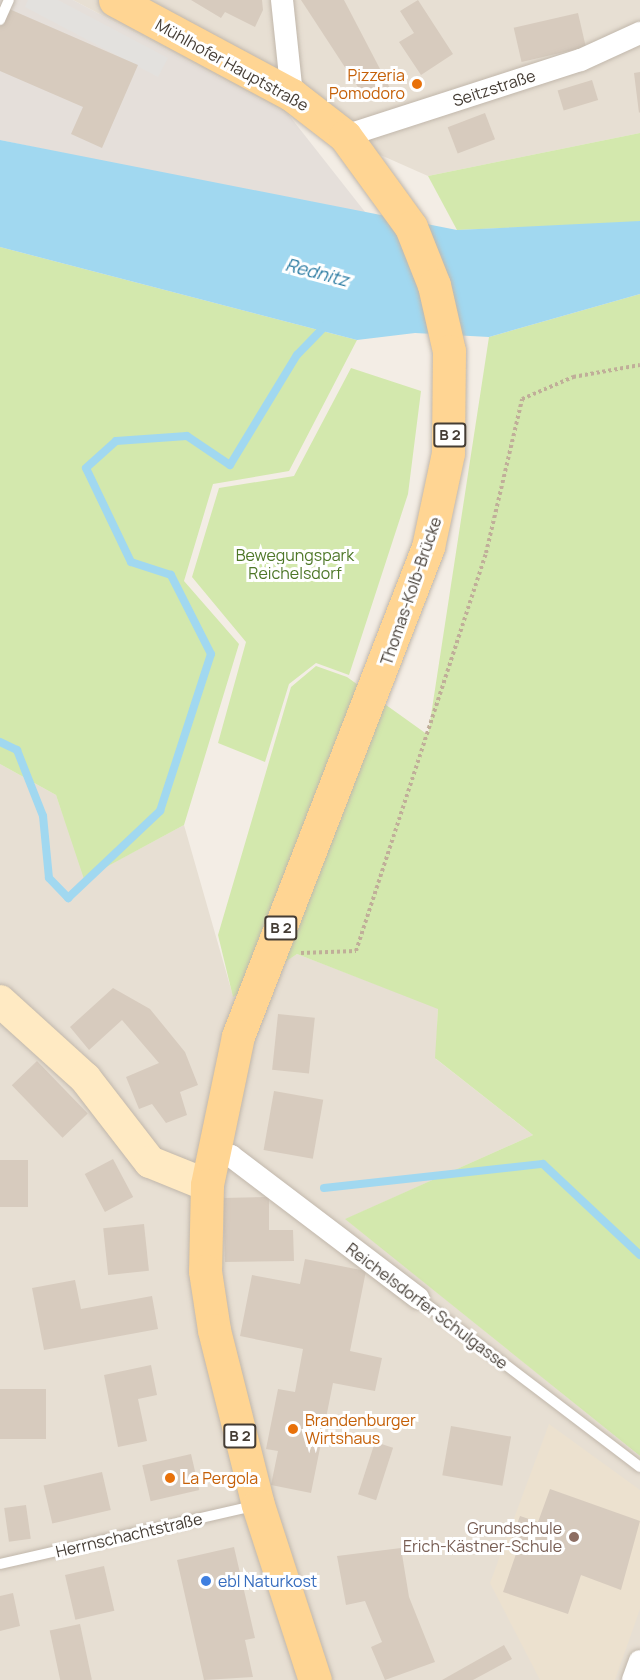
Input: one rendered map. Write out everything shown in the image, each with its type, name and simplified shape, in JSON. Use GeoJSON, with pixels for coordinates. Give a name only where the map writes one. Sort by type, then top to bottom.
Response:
{"type":"FeatureCollection","features":[{"type":"Feature","properties":{"kind":"main road","name":"Mühlhofer Hauptstraße"},"geometry":{"type":"LineString","coordinates":[[115,0],[292,95],[345,136]]}},
{"type":"Feature","properties":{"kind":"main road","name":"Thomas-Kolb-Brücke"},"geometry":{"type":"LineString","coordinates":[[211,1151],[238,1036],[369,710],[428,547],[444,481],[451,411],[449,351],[434,285],[411,227],[370,165],[345,136]]}},
{"type":"Feature","properties":{"kind":"main road"},"geometry":{"type":"LineString","coordinates":[[0,1001],[85,1078],[150,1162],[207,1185]]}},
{"type":"Feature","properties":{"kind":"main road","name":"B 2"},"geometry":{"type":"LineString","coordinates":[[211,1151],[204,1244],[211,1311],[258,1505],[315,1680]]}},
{"type":"Feature","properties":{"kind":"street"},"geometry":{"type":"LineString","coordinates":[[282,0],[292,95]]}},
{"type":"Feature","properties":{"kind":"street","name":"Seitzstraße"},"geometry":{"type":"LineString","coordinates":[[345,136],[581,60],[640,33]]}},
{"type":"Feature","properties":{"kind":"street","name":"Reichelsdorfer Schulgasse"},"geometry":{"type":"LineString","coordinates":[[211,1151],[231,1156],[418,1298]]}},
{"type":"Feature","properties":{"kind":"street"},"geometry":{"type":"LineString","coordinates":[[633,1680],[640,1661]]}},
{"type":"Feature","properties":{"kind":"lane"},"geometry":{"type":"LineString","coordinates":[[0,20],[9,0]]}},
{"type":"Feature","properties":{"kind":"lane","name":"Reichelsdorfer Schulgasse"},"geometry":{"type":"LineString","coordinates":[[418,1298],[640,1467]]}},
{"type":"Feature","properties":{"kind":"lane","name":"Herrnschachtstraße"},"geometry":{"type":"LineString","coordinates":[[0,1564],[258,1505]]}},
{"type":"Feature","properties":{"kind":"path"},"geometry":{"type":"LineString","coordinates":[[290,954],[356,951],[486,553],[522,399],[573,377],[640,365]]}},
{"type":"Feature","properties":{"kind":"shaded area"},"geometry":{"type":"Polygon","coordinates":[[[0,0],[73,0],[288,114],[369,217],[0,140],[0,0]]]}},
{"type":"Feature","properties":{"kind":"shaded area"},"geometry":{"type":"Polygon","coordinates":[[[28,0],[58,0],[168,58],[158,77],[25,7],[28,0]]]}},
{"type":"Feature","properties":{"kind":"shaded area"},"geometry":{"type":"Polygon","coordinates":[[[73,0],[640,0],[640,133],[428,176],[288,114],[73,0]]]}},
{"type":"Feature","properties":{"kind":"shaded area"},"geometry":{"type":"Polygon","coordinates":[[[0,764],[56,795],[85,878],[184,825],[233,996],[297,954],[438,1008],[436,1059],[533,1135],[346,1219],[640,1456],[640,1680],[0,1680],[0,764]]]}},
{"type":"Feature","properties":{"kind":"shaded area","name":"Grundschule Erich-Kästner-Schule"},"geometry":{"type":"Polygon","coordinates":[[[549,1424],[640,1490],[640,1609],[615,1680],[540,1680],[490,1583],[549,1424]]]}},
{"type":"Feature","properties":{"kind":"green space"},"geometry":{"type":"Polygon","coordinates":[[[640,133],[640,221],[631,223],[457,230],[428,176],[640,133]]]}},
{"type":"Feature","properties":{"kind":"green space"},"geometry":{"type":"Polygon","coordinates":[[[0,247],[357,340],[289,471],[213,484],[184,581],[239,644],[184,825],[84,879],[56,795],[0,764],[0,247]]]}},
{"type":"Feature","properties":{"kind":"green space"},"geometry":{"type":"Polygon","coordinates":[[[640,294],[640,1456],[345,1219],[533,1135],[435,1058],[438,1009],[297,954],[233,997],[218,935],[291,687],[316,666],[347,677],[428,735],[489,337],[640,294]]]}},
{"type":"Feature","properties":{"kind":"green space","name":"Bewegungspark Reichelsdorf"},"geometry":{"type":"Polygon","coordinates":[[[351,368],[421,391],[408,494],[349,675],[316,663],[289,684],[265,762],[218,743],[246,642],[192,577],[219,488],[294,476],[351,368]]]}},
{"type":"Feature","properties":{"kind":"water","name":"Rednitz"},"geometry":{"type":"Polygon","coordinates":[[[0,140],[457,230],[640,221],[640,294],[489,337],[415,333],[357,340],[0,247],[0,140]]]}},
{"type":"Feature","properties":{"kind":"building"},"geometry":{"type":"Polygon","coordinates":[[[191,0],[262,0],[263,10],[255,27],[225,12],[221,18],[191,0]]]}},
{"type":"Feature","properties":{"kind":"building"},"geometry":{"type":"Polygon","coordinates":[[[301,0],[344,0],[392,92],[367,101],[301,0]]]}},
{"type":"Feature","properties":{"kind":"building"},"geometry":{"type":"Polygon","coordinates":[[[418,0],[453,54],[421,75],[399,42],[414,33],[400,11],[418,0]]]}},
{"type":"Feature","properties":{"kind":"building"},"geometry":{"type":"Polygon","coordinates":[[[0,5],[138,65],[102,148],[71,134],[83,107],[0,71],[0,5]]]}},
{"type":"Feature","properties":{"kind":"building"},"geometry":{"type":"Polygon","coordinates":[[[578,13],[586,47],[522,62],[514,28],[578,13]]]}},
{"type":"Feature","properties":{"kind":"building"},"geometry":{"type":"Polygon","coordinates":[[[640,72],[640,112],[639,113],[634,73],[640,72]]]}},
{"type":"Feature","properties":{"kind":"building"},"geometry":{"type":"Polygon","coordinates":[[[592,80],[598,100],[564,111],[558,91],[592,80]]]}},
{"type":"Feature","properties":{"kind":"building"},"geometry":{"type":"Polygon","coordinates":[[[485,113],[495,139],[458,153],[448,127],[485,113]]]}},
{"type":"Feature","properties":{"kind":"building"},"geometry":{"type":"Polygon","coordinates":[[[113,988],[150,1009],[185,1052],[198,1085],[180,1092],[187,1115],[166,1123],[152,1104],[139,1109],[126,1077],[159,1063],[122,1020],[89,1050],[70,1027],[113,988]]]}},
{"type":"Feature","properties":{"kind":"building"},"geometry":{"type":"Polygon","coordinates":[[[278,1014],[315,1018],[309,1074],[272,1070],[278,1014]]]}},
{"type":"Feature","properties":{"kind":"building"},"geometry":{"type":"Polygon","coordinates":[[[37,1061],[88,1114],[63,1138],[12,1085],[37,1061]]]}},
{"type":"Feature","properties":{"kind":"building"},"geometry":{"type":"Polygon","coordinates":[[[274,1091],[323,1100],[313,1159],[264,1150],[274,1091]]]}},
{"type":"Feature","properties":{"kind":"building"},"geometry":{"type":"Polygon","coordinates":[[[113,1159],[133,1197],[105,1212],[85,1174],[113,1159]]]}},
{"type":"Feature","properties":{"kind":"building"},"geometry":{"type":"Polygon","coordinates":[[[0,1160],[28,1160],[28,1207],[0,1207],[0,1160]]]}},
{"type":"Feature","properties":{"kind":"building"},"geometry":{"type":"Polygon","coordinates":[[[269,1197],[269,1230],[293,1230],[294,1261],[225,1262],[223,1198],[269,1197]]]}},
{"type":"Feature","properties":{"kind":"building"},"geometry":{"type":"Polygon","coordinates":[[[144,1224],[149,1271],[108,1275],[103,1228],[144,1224]]]}},
{"type":"Feature","properties":{"kind":"building"},"geometry":{"type":"Polygon","coordinates":[[[305,1259],[366,1271],[350,1351],[382,1358],[375,1391],[333,1383],[311,1493],[271,1485],[278,1451],[266,1449],[278,1389],[295,1392],[303,1349],[240,1336],[252,1275],[300,1284],[305,1259]]]}},
{"type":"Feature","properties":{"kind":"building"},"geometry":{"type":"Polygon","coordinates":[[[75,1280],[81,1309],[152,1296],[158,1329],[44,1350],[32,1288],[75,1280]]]}},
{"type":"Feature","properties":{"kind":"building"},"geometry":{"type":"Polygon","coordinates":[[[151,1365],[157,1395],[138,1399],[147,1441],[118,1447],[104,1375],[151,1365]]]}},
{"type":"Feature","properties":{"kind":"building"},"geometry":{"type":"Polygon","coordinates":[[[0,1389],[46,1389],[46,1439],[0,1439],[0,1389]]]}},
{"type":"Feature","properties":{"kind":"building"},"geometry":{"type":"Polygon","coordinates":[[[451,1426],[511,1437],[502,1486],[442,1475],[451,1426]]]}},
{"type":"Feature","properties":{"kind":"building"},"geometry":{"type":"Polygon","coordinates":[[[375,1442],[393,1448],[376,1500],[358,1494],[375,1442]]]}},
{"type":"Feature","properties":{"kind":"building","name":"La Pergola"},"geometry":{"type":"Polygon","coordinates":[[[191,1454],[199,1490],[151,1501],[142,1465],[191,1454]]]}},
{"type":"Feature","properties":{"kind":"building"},"geometry":{"type":"Polygon","coordinates":[[[102,1472],[111,1510],[52,1523],[44,1485],[102,1472]]]}},
{"type":"Feature","properties":{"kind":"building"},"geometry":{"type":"Polygon","coordinates":[[[550,1489],[640,1521],[621,1590],[581,1575],[568,1614],[503,1592],[517,1551],[508,1548],[520,1516],[538,1522],[550,1489]]]}},
{"type":"Feature","properties":{"kind":"building"},"geometry":{"type":"Polygon","coordinates":[[[26,1505],[31,1539],[9,1542],[4,1508],[26,1505]]]}},
{"type":"Feature","properties":{"kind":"building"},"geometry":{"type":"Polygon","coordinates":[[[234,1547],[255,1638],[245,1640],[253,1677],[204,1680],[177,1560],[234,1547]]]}},
{"type":"Feature","properties":{"kind":"building"},"geometry":{"type":"Polygon","coordinates":[[[401,1548],[409,1597],[435,1662],[385,1680],[371,1647],[382,1642],[365,1601],[346,1605],[337,1556],[401,1548]]]}},
{"type":"Feature","properties":{"kind":"building"},"geometry":{"type":"Polygon","coordinates":[[[104,1566],[114,1611],[75,1620],[65,1575],[104,1566]]]}},
{"type":"Feature","properties":{"kind":"building"},"geometry":{"type":"Polygon","coordinates":[[[13,1593],[20,1626],[0,1631],[0,1596],[13,1593]]]}},
{"type":"Feature","properties":{"kind":"building"},"geometry":{"type":"Polygon","coordinates":[[[80,1624],[92,1680],[60,1680],[50,1630],[80,1624]]]}},
{"type":"Feature","properties":{"kind":"building"},"geometry":{"type":"Polygon","coordinates":[[[504,1645],[512,1659],[473,1680],[442,1680],[504,1645]]]}},
{"type":"Feature","properties":{"kind":"waterway"},"geometry":{"type":"LineString","coordinates":[[0,742],[17,750],[43,816],[49,878],[68,898],[160,811],[211,654],[171,575],[131,562],[86,468],[116,441],[187,436],[230,465],[297,355],[327,324]]}},
{"type":"Feature","properties":{"kind":"waterway"},"geometry":{"type":"LineString","coordinates":[[324,1188],[543,1164],[640,1255]]}},
{"type":"Feature","properties":{"kind":"place","name":"Pizzeria Pomodoro"},"geometry":{"type":"Point","coordinates":[417,84]}},
{"type":"Feature","properties":{"kind":"place","name":"Brandenburger Wirtshaus"},"geometry":{"type":"Point","coordinates":[293,1429]}},
{"type":"Feature","properties":{"kind":"place","name":"La Pergola"},"geometry":{"type":"Point","coordinates":[170,1478]}},
{"type":"Feature","properties":{"kind":"place","name":"Grundschule Erich-Kästner-Schule"},"geometry":{"type":"Point","coordinates":[574,1537]}},
{"type":"Feature","properties":{"kind":"place","name":"ebl Naturkost"},"geometry":{"type":"Point","coordinates":[206,1581]}}]}
